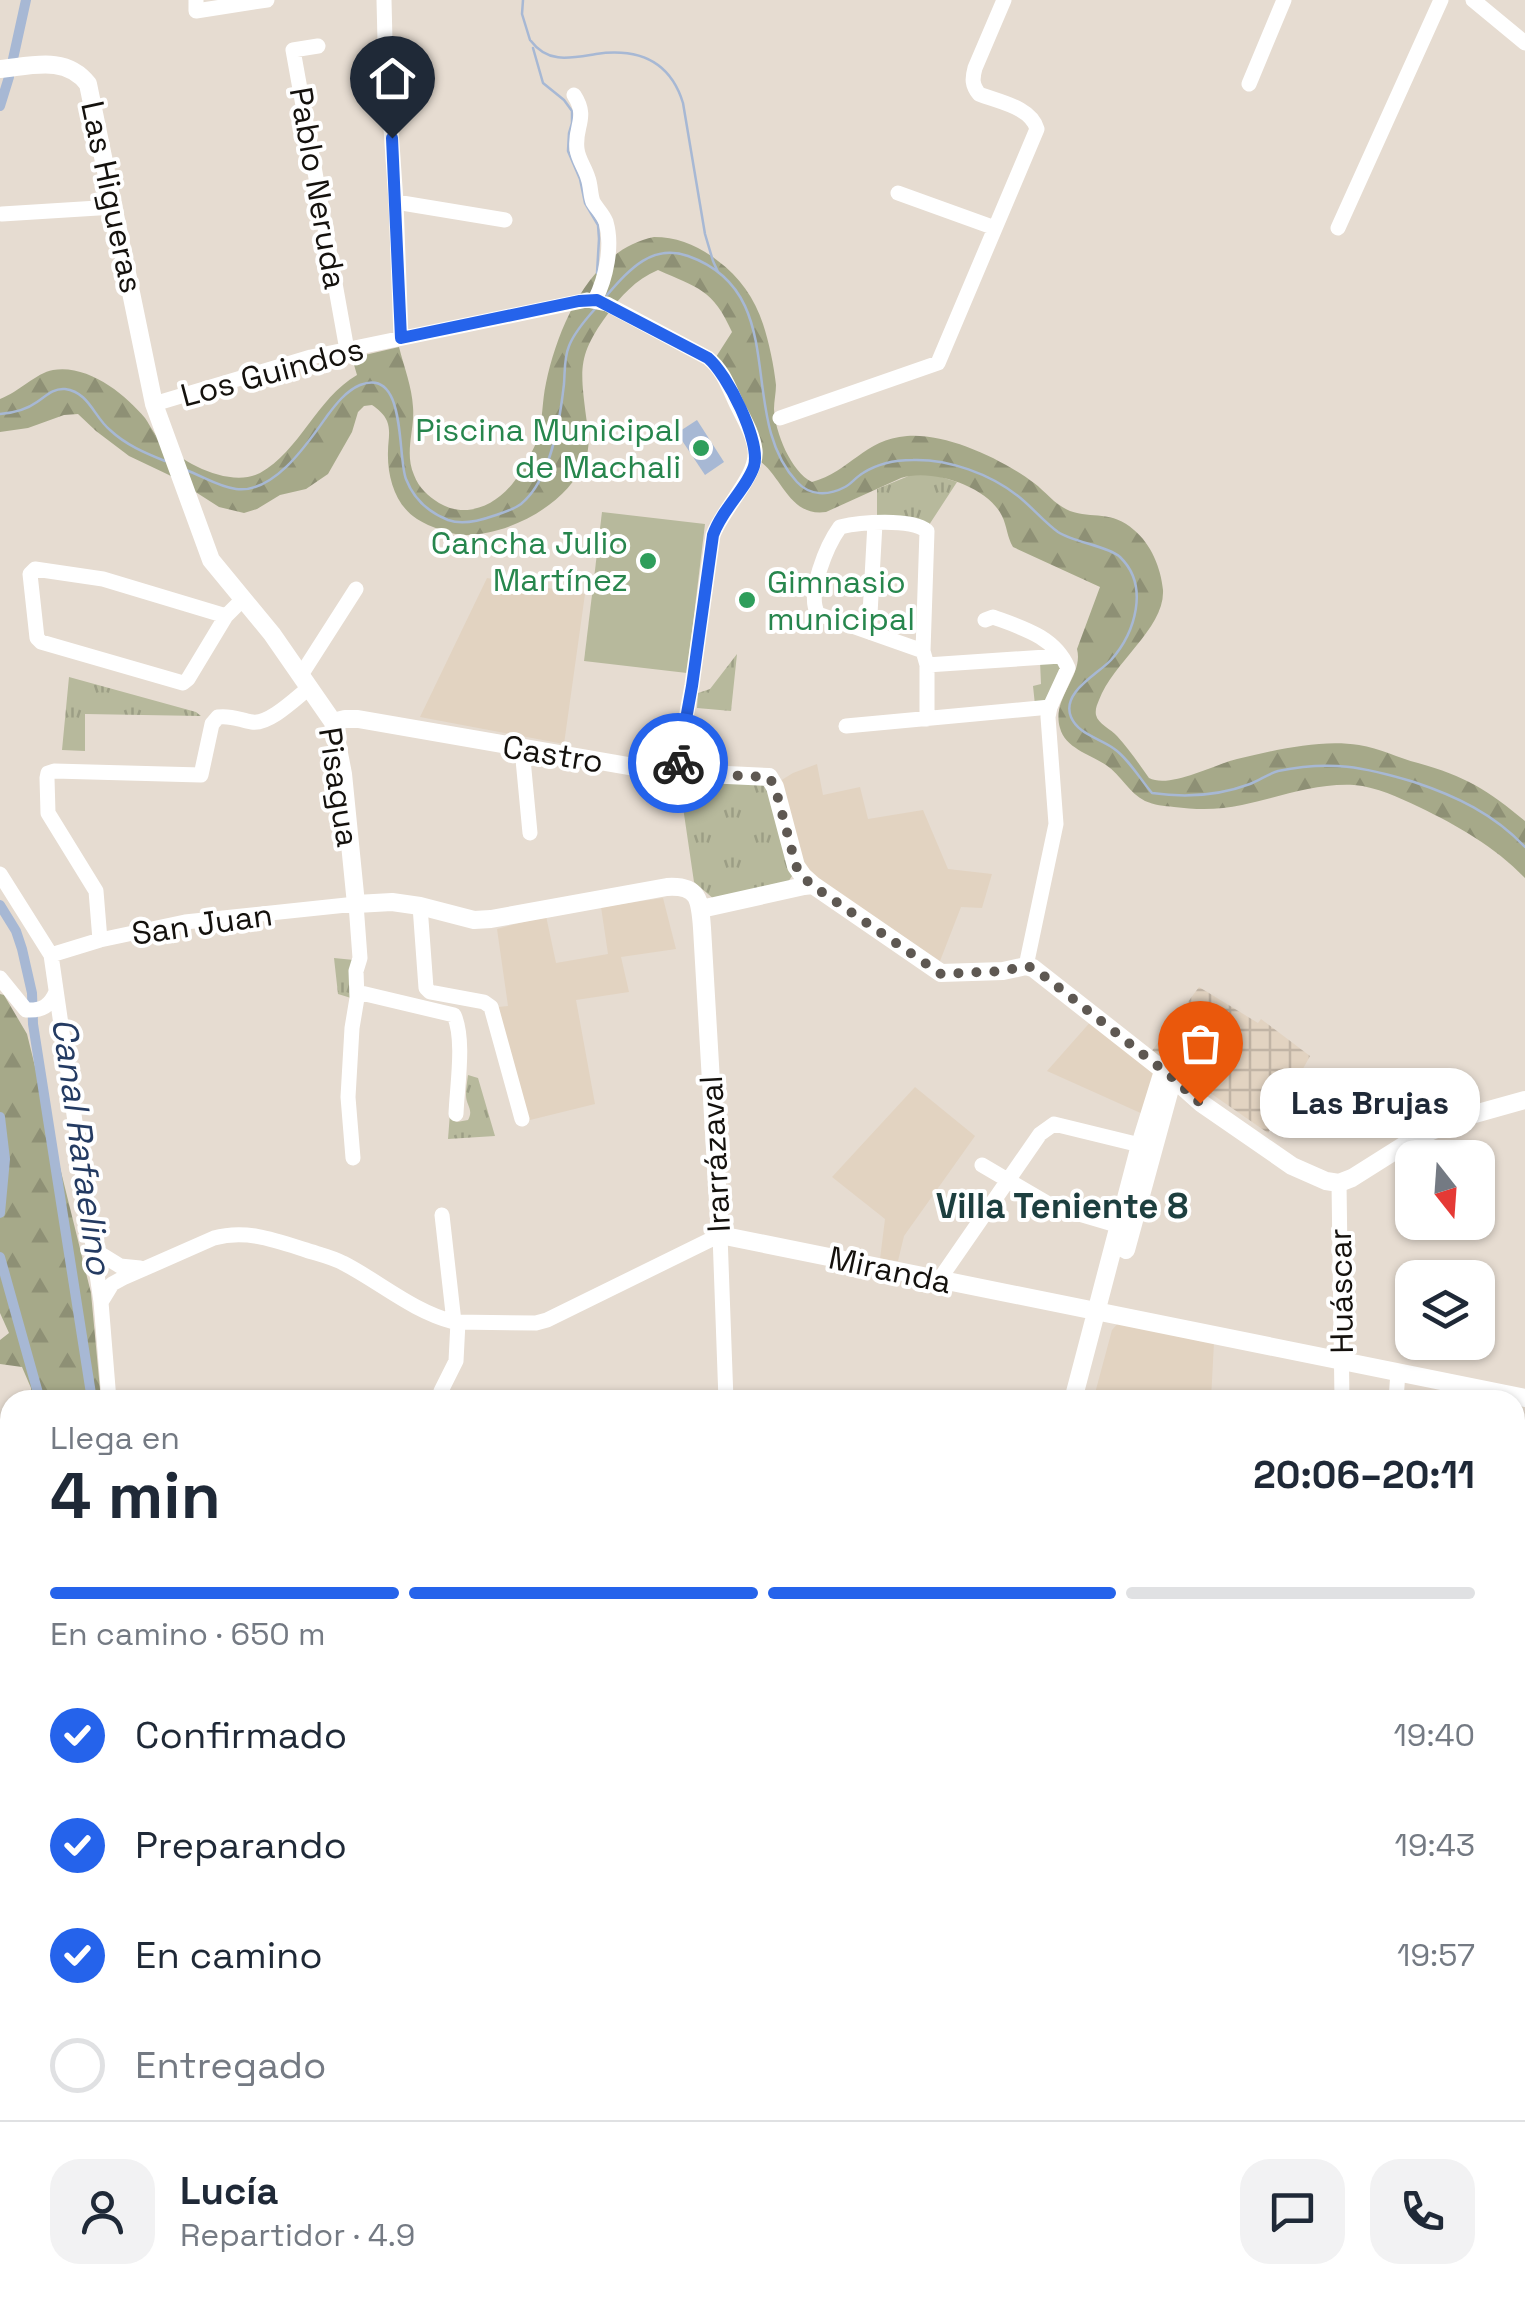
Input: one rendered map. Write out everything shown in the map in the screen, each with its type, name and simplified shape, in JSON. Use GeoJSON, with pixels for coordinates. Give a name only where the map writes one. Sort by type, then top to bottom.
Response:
{"type":"FeatureCollection","features":[{"type":"Feature","properties":{"kind":"main road","name":"Las Higueras"},"geometry":{"type":"LineString","coordinates":[[0,69],[58,64],[72,69],[88,84],[154,404]]}},
{"type":"Feature","properties":{"kind":"main road","name":"Pisagua"},"geometry":{"type":"LineString","coordinates":[[154,404],[211,560],[334,722],[356,904]]}},
{"type":"Feature","properties":{"kind":"main road","name":"Castro"},"geometry":{"type":"LineString","coordinates":[[334,722],[358,719],[676,773],[764,775],[772,781],[796,866],[813,886]]}},
{"type":"Feature","properties":{"kind":"main road"},"geometry":{"type":"LineString","coordinates":[[356,904],[392,902],[474,920],[646,889],[678,886],[690,890],[698,896],[701,909],[813,886],[941,974],[1026,966],[1040,972],[1200,1103],[1292,1166],[1326,1182],[1339,1183],[1356,1176],[1417,1137],[1470,1115],[1525,1100]]}},
{"type":"Feature","properties":{"kind":"main road","name":"Irarrázaval"},"geometry":{"type":"LineString","coordinates":[[701,909],[720,1235]]}},
{"type":"Feature","properties":{"kind":"main road"},"geometry":{"type":"LineString","coordinates":[[1088,1390],[1140,1144],[1168,1074]]}},
{"type":"Feature","properties":{"kind":"main road"},"geometry":{"type":"LineString","coordinates":[[1076,1390],[1102,1314],[1168,1074]]}},
{"type":"Feature","properties":{"kind":"main road","name":"Miranda"},"geometry":{"type":"LineString","coordinates":[[720,1235],[1486,1390]]}},
{"type":"Feature","properties":{"kind":"street"},"geometry":{"type":"LineString","coordinates":[[384,0],[401,338]]}},
{"type":"Feature","properties":{"kind":"street"},"geometry":{"type":"LineString","coordinates":[[780,418],[938,363],[1037,129],[1029,114],[978,94],[974,87],[975,68],[1004,0]]}},
{"type":"Feature","properties":{"kind":"street"},"geometry":{"type":"LineString","coordinates":[[1249,84],[1284,0]]}},
{"type":"Feature","properties":{"kind":"street"},"geometry":{"type":"LineString","coordinates":[[1338,228],[1441,0]]}},
{"type":"Feature","properties":{"kind":"street"},"geometry":{"type":"LineString","coordinates":[[1473,0],[1525,44]]}},
{"type":"Feature","properties":{"kind":"street"},"geometry":{"type":"LineString","coordinates":[[196,6],[259,1]]}},
{"type":"Feature","properties":{"kind":"street","name":"Pablo Neruda"},"geometry":{"type":"LineString","coordinates":[[318,46],[293,50],[347,350]]}},
{"type":"Feature","properties":{"kind":"street"},"geometry":{"type":"LineString","coordinates":[[574,95],[582,118],[576,149],[593,200],[606,222],[607,264],[600,302],[715,364],[726,379],[754,444],[750,474],[722,514],[713,535],[676,773]]}},
{"type":"Feature","properties":{"kind":"street"},"geometry":{"type":"LineString","coordinates":[[898,192],[995,228]]}},
{"type":"Feature","properties":{"kind":"street"},"geometry":{"type":"LineString","coordinates":[[396,202],[505,220]]}},
{"type":"Feature","properties":{"kind":"street"},"geometry":{"type":"LineString","coordinates":[[2,214],[114,206]]}},
{"type":"Feature","properties":{"kind":"street","name":"Los Guindos"},"geometry":{"type":"LineString","coordinates":[[154,404],[269,368],[347,350],[579,301],[600,302]]}},
{"type":"Feature","properties":{"kind":"street"},"geometry":{"type":"LineString","coordinates":[[869,632],[875,523]]}},
{"type":"Feature","properties":{"kind":"street"},"geometry":{"type":"LineString","coordinates":[[927,719],[925,658],[928,538],[917,524],[844,525],[837,530],[820,568],[814,606],[818,614],[925,658],[1060,656]]}},
{"type":"Feature","properties":{"kind":"street"},"geometry":{"type":"LineString","coordinates":[[226,616],[103,579],[35,568],[30,574],[41,642],[184,683],[226,616],[243,599]]}},
{"type":"Feature","properties":{"kind":"street"},"geometry":{"type":"LineString","coordinates":[[100,940],[96,890],[48,813],[48,773],[201,775],[212,724],[218,716],[258,724],[268,719],[306,681],[356,590]]}},
{"type":"Feature","properties":{"kind":"street"},"geometry":{"type":"LineString","coordinates":[[985,620],[994,617],[1036,634],[1068,668],[1050,707],[1056,824],[1026,966]]}},
{"type":"Feature","properties":{"kind":"street"},"geometry":{"type":"LineString","coordinates":[[846,726],[1050,707]]}},
{"type":"Feature","properties":{"kind":"street"},"geometry":{"type":"LineString","coordinates":[[522,749],[530,834]]}},
{"type":"Feature","properties":{"kind":"street"},"geometry":{"type":"LineString","coordinates":[[0,874],[51,955],[101,1302],[109,1390]]}},
{"type":"Feature","properties":{"kind":"street","name":"San Juan"},"geometry":{"type":"LineString","coordinates":[[51,955],[185,922],[356,904]]}},
{"type":"Feature","properties":{"kind":"street","name":"Pisagua"},"geometry":{"type":"LineString","coordinates":[[353,1158],[348,1097],[360,953],[356,904]]}},
{"type":"Feature","properties":{"kind":"street"},"geometry":{"type":"LineString","coordinates":[[420,906],[426,988],[491,1006],[522,1118]]}},
{"type":"Feature","properties":{"kind":"street"},"geometry":{"type":"LineString","coordinates":[[0,978],[31,1010],[42,1010],[56,992]]}},
{"type":"Feature","properties":{"kind":"street"},"geometry":{"type":"LineString","coordinates":[[357,992],[454,1015],[459,1046],[456,1114]]}},
{"type":"Feature","properties":{"kind":"street"},"geometry":{"type":"LineString","coordinates":[[939,1280],[1040,1134],[1054,1124],[1140,1144]]}},
{"type":"Feature","properties":{"kind":"street"},"geometry":{"type":"LineString","coordinates":[[982,1165],[1052,1206],[1120,1226]]}},
{"type":"Feature","properties":{"kind":"street","name":"Huáscar"},"geometry":{"type":"LineString","coordinates":[[1339,1183],[1342,1390]]}},
{"type":"Feature","properties":{"kind":"street"},"geometry":{"type":"LineString","coordinates":[[442,1216],[456,1322],[456,1361],[442,1390]]}},
{"type":"Feature","properties":{"kind":"street"},"geometry":{"type":"LineString","coordinates":[[101,1302],[112,1284],[123,1278],[230,1233],[264,1237],[341,1262],[433,1316],[456,1322],[526,1324],[548,1320],[720,1235]]}},
{"type":"Feature","properties":{"kind":"street","name":"Irarrázaval"},"geometry":{"type":"LineString","coordinates":[[720,1235],[726,1390]]}},
{"type":"Feature","properties":{"kind":"street"},"geometry":{"type":"LineString","coordinates":[[94,1250],[120,1266],[147,1268]]}},
{"type":"Feature","properties":{"kind":"street"},"geometry":{"type":"LineString","coordinates":[[1397,1390],[1398,1372]]}},
{"type":"Feature","properties":{"kind":"shaded area"},"geometry":{"type":"Polygon","coordinates":[[[487,578],[585,594],[564,744],[420,717],[487,578]]]}},
{"type":"Feature","properties":{"kind":"shaded area"},"geometry":{"type":"Polygon","coordinates":[[[817,764],[823,795],[860,787],[868,819],[923,810],[948,869],[992,874],[982,908],[961,907],[940,961],[801,867],[780,781],[817,764]]]}},
{"type":"Feature","properties":{"kind":"shaded area"},"geometry":{"type":"Polygon","coordinates":[[[663,898],[676,949],[621,957],[629,992],[576,1000],[595,1104],[526,1121],[498,1007],[508,1006],[497,929],[546,916],[556,963],[608,954],[601,907],[663,898]]]}},
{"type":"Feature","properties":{"kind":"shaded area"},"geometry":{"type":"Polygon","coordinates":[[[1199,987],[1258,1023],[1261,1019],[1310,1056],[1268,1133],[1151,1052],[1199,987]]]}},
{"type":"Feature","properties":{"kind":"shaded area"},"geometry":{"type":"Polygon","coordinates":[[[1093,1019],[1157,1069],[1145,1115],[1047,1071],[1093,1019]]]}},
{"type":"Feature","properties":{"kind":"shaded area"},"geometry":{"type":"Polygon","coordinates":[[[915,1087],[975,1136],[904,1236],[898,1261],[880,1259],[885,1219],[832,1177],[915,1087]]]}},
{"type":"Feature","properties":{"kind":"shaded area"},"geometry":{"type":"Polygon","coordinates":[[[1119,1322],[1214,1342],[1212,1390],[1096,1390],[1112,1330],[1119,1322]]]}},
{"type":"Feature","properties":{"kind":"green space"},"geometry":{"type":"Polygon","coordinates":[[[654,237],[680,241],[703,251],[733,274],[751,297],[771,354],[776,385],[775,418],[781,440],[797,470],[812,482],[837,471],[879,443],[923,436],[974,449],[1034,483],[1065,508],[1118,520],[1140,536],[1160,573],[1161,604],[1156,618],[1106,686],[1096,713],[1149,778],[1180,778],[1237,759],[1298,746],[1329,743],[1374,748],[1463,779],[1525,821],[1525,878],[1462,829],[1403,800],[1363,786],[1325,786],[1217,809],[1163,806],[1139,798],[1106,765],[1073,746],[1060,728],[1060,707],[1076,669],[1077,649],[1100,587],[1013,547],[995,505],[957,482],[927,476],[901,478],[826,512],[814,512],[795,503],[761,462],[716,357],[732,332],[725,318],[703,292],[658,270],[635,284],[618,301],[586,352],[583,386],[588,444],[577,476],[552,503],[502,529],[454,534],[409,513],[391,480],[387,421],[372,405],[358,412],[352,432],[328,474],[306,489],[280,495],[244,513],[219,507],[169,475],[129,456],[78,414],[0,432],[0,399],[47,372],[66,369],[105,383],[127,400],[160,440],[183,459],[222,476],[248,477],[260,473],[286,452],[330,397],[357,375],[352,358],[399,347],[412,400],[410,458],[416,480],[439,503],[475,509],[506,491],[533,450],[551,361],[580,294],[612,257],[654,237]]]}},
{"type":"Feature","properties":{"kind":"green space"},"geometry":{"type":"Polygon","coordinates":[[[911,475],[935,475],[957,482],[929,525],[877,518],[877,489],[911,475]]]}},
{"type":"Feature","properties":{"kind":"green space","name":"Cancha Julio Martínez"},"geometry":{"type":"Polygon","coordinates":[[[602,512],[705,524],[687,673],[584,661],[602,512]]]}},
{"type":"Feature","properties":{"kind":"green space"},"geometry":{"type":"Polygon","coordinates":[[[737,654],[731,711],[697,708],[698,693],[710,689],[737,654]]]}},
{"type":"Feature","properties":{"kind":"green space"},"geometry":{"type":"Polygon","coordinates":[[[1055,660],[1062,667],[1048,701],[1035,705],[1033,686],[1041,684],[1040,661],[1055,660]]]}},
{"type":"Feature","properties":{"kind":"green space"},"geometry":{"type":"Polygon","coordinates":[[[69,677],[201,716],[85,714],[85,751],[62,750],[69,677]]]}},
{"type":"Feature","properties":{"kind":"green space"},"geometry":{"type":"Polygon","coordinates":[[[679,780],[766,781],[794,873],[788,882],[715,900],[694,882],[679,780]]]}},
{"type":"Feature","properties":{"kind":"green space"},"geometry":{"type":"Polygon","coordinates":[[[334,958],[354,960],[351,998],[338,994],[334,958]]]}},
{"type":"Feature","properties":{"kind":"green space"},"geometry":{"type":"Polygon","coordinates":[[[0,994],[27,1034],[91,1293],[100,1390],[31,1390],[22,1367],[0,1364],[0,1340],[9,1333],[0,1313],[0,994]]]}},
{"type":"Feature","properties":{"kind":"green space"},"geometry":{"type":"Polygon","coordinates":[[[468,1075],[478,1078],[495,1136],[448,1139],[450,1113],[457,1122],[470,1116],[468,1075]]]}},
{"type":"Feature","properties":{"kind":"water","name":"Piscina Municipal de Machali"},"geometry":{"type":"Polygon","coordinates":[[[697,420],[724,462],[705,475],[677,433],[697,420]]]}},
{"type":"Feature","properties":{"kind":"waterway","name":"Canal Rafaelino"},"geometry":{"type":"LineString","coordinates":[[13,59],[26,0]]}},
{"type":"Feature","properties":{"kind":"waterway"},"geometry":{"type":"LineString","coordinates":[[523,0],[522,14],[530,40]]}},
{"type":"Feature","properties":{"kind":"waterway"},"geometry":{"type":"LineString","coordinates":[[531,41],[545,53],[560,58],[611,53],[639,56],[661,67],[670,77],[683,103],[705,234],[718,272]]}},
{"type":"Feature","properties":{"kind":"waterway"},"geometry":{"type":"LineString","coordinates":[[533,48],[543,83],[572,111],[568,151],[585,203],[598,225],[597,273]]}},
{"type":"Feature","properties":{"kind":"waterway","name":"Canal Rafaelino"},"geometry":{"type":"LineString","coordinates":[[0,106],[9,77]]}},
{"type":"Feature","properties":{"kind":"waterway"},"geometry":{"type":"LineString","coordinates":[[607,295],[642,261],[663,253],[688,256],[720,274],[741,298],[752,326],[769,424],[779,455],[797,482],[808,490],[839,490],[868,470],[893,462],[941,462],[995,481],[1058,532],[1120,557],[1135,582],[1132,623],[1120,649],[1082,685],[1069,708],[1079,728],[1118,752],[1152,793],[1214,793],[1297,768],[1363,769],[1414,782],[1459,800],[1500,825],[1525,847]]}},
{"type":"Feature","properties":{"kind":"waterway"},"geometry":{"type":"LineString","coordinates":[[186,470],[236,489],[264,483],[289,464],[346,394],[360,385],[375,383],[386,388],[393,400],[406,479],[422,504],[441,517],[459,522],[507,511],[531,493],[547,465],[560,415],[567,351],[595,309]]}},
{"type":"Feature","properties":{"kind":"waterway"},"geometry":{"type":"LineString","coordinates":[[0,414],[24,409],[57,390],[73,391],[86,400],[116,435],[165,461]]}},
{"type":"Feature","properties":{"kind":"waterway","name":"Canal Rafaelino"},"geometry":{"type":"LineString","coordinates":[[0,905],[16,931],[32,993],[33,1024],[90,1390]]}},
{"type":"Feature","properties":{"kind":"waterway"},"geometry":{"type":"LineString","coordinates":[[0,1117],[5,1159],[0,1213]]}},
{"type":"Feature","properties":{"kind":"waterway"},"geometry":{"type":"LineString","coordinates":[[0,1257],[37,1390]]}},
{"type":"Feature","properties":{"kind":"way so far"},"geometry":{"type":"LineString","coordinates":[[678,763],[676,773],[769,777],[796,866],[813,886],[941,974],[1034,968],[1200,1103]]}},
{"type":"Feature","properties":{"kind":"place","name":"Piscina Municipal de Machali"},"geometry":{"type":"Point","coordinates":[701,448]}},
{"type":"Feature","properties":{"kind":"place","name":"Cancha Julio Martínez"},"geometry":{"type":"Point","coordinates":[648,561]}},
{"type":"Feature","properties":{"kind":"place","name":"Gimnasio municipal"},"geometry":{"type":"Point","coordinates":[747,600]}},
{"type":"Feature","properties":{"kind":"place","name":"Las Brujas"},"geometry":{"type":"Point","coordinates":[1200,1103]}},
{"type":"Feature","properties":{"kind":"district","name":"Villa Teniente 8"},"geometry":{"type":"Point","coordinates":[1062,1206]}},
{"type":"Feature","properties":{"kind":"route"},"geometry":{"type":"LineString","coordinates":[[392,138],[401,338],[597,300],[708,358],[726,379],[754,444],[754,464],[713,535],[678,763]]}}]}
